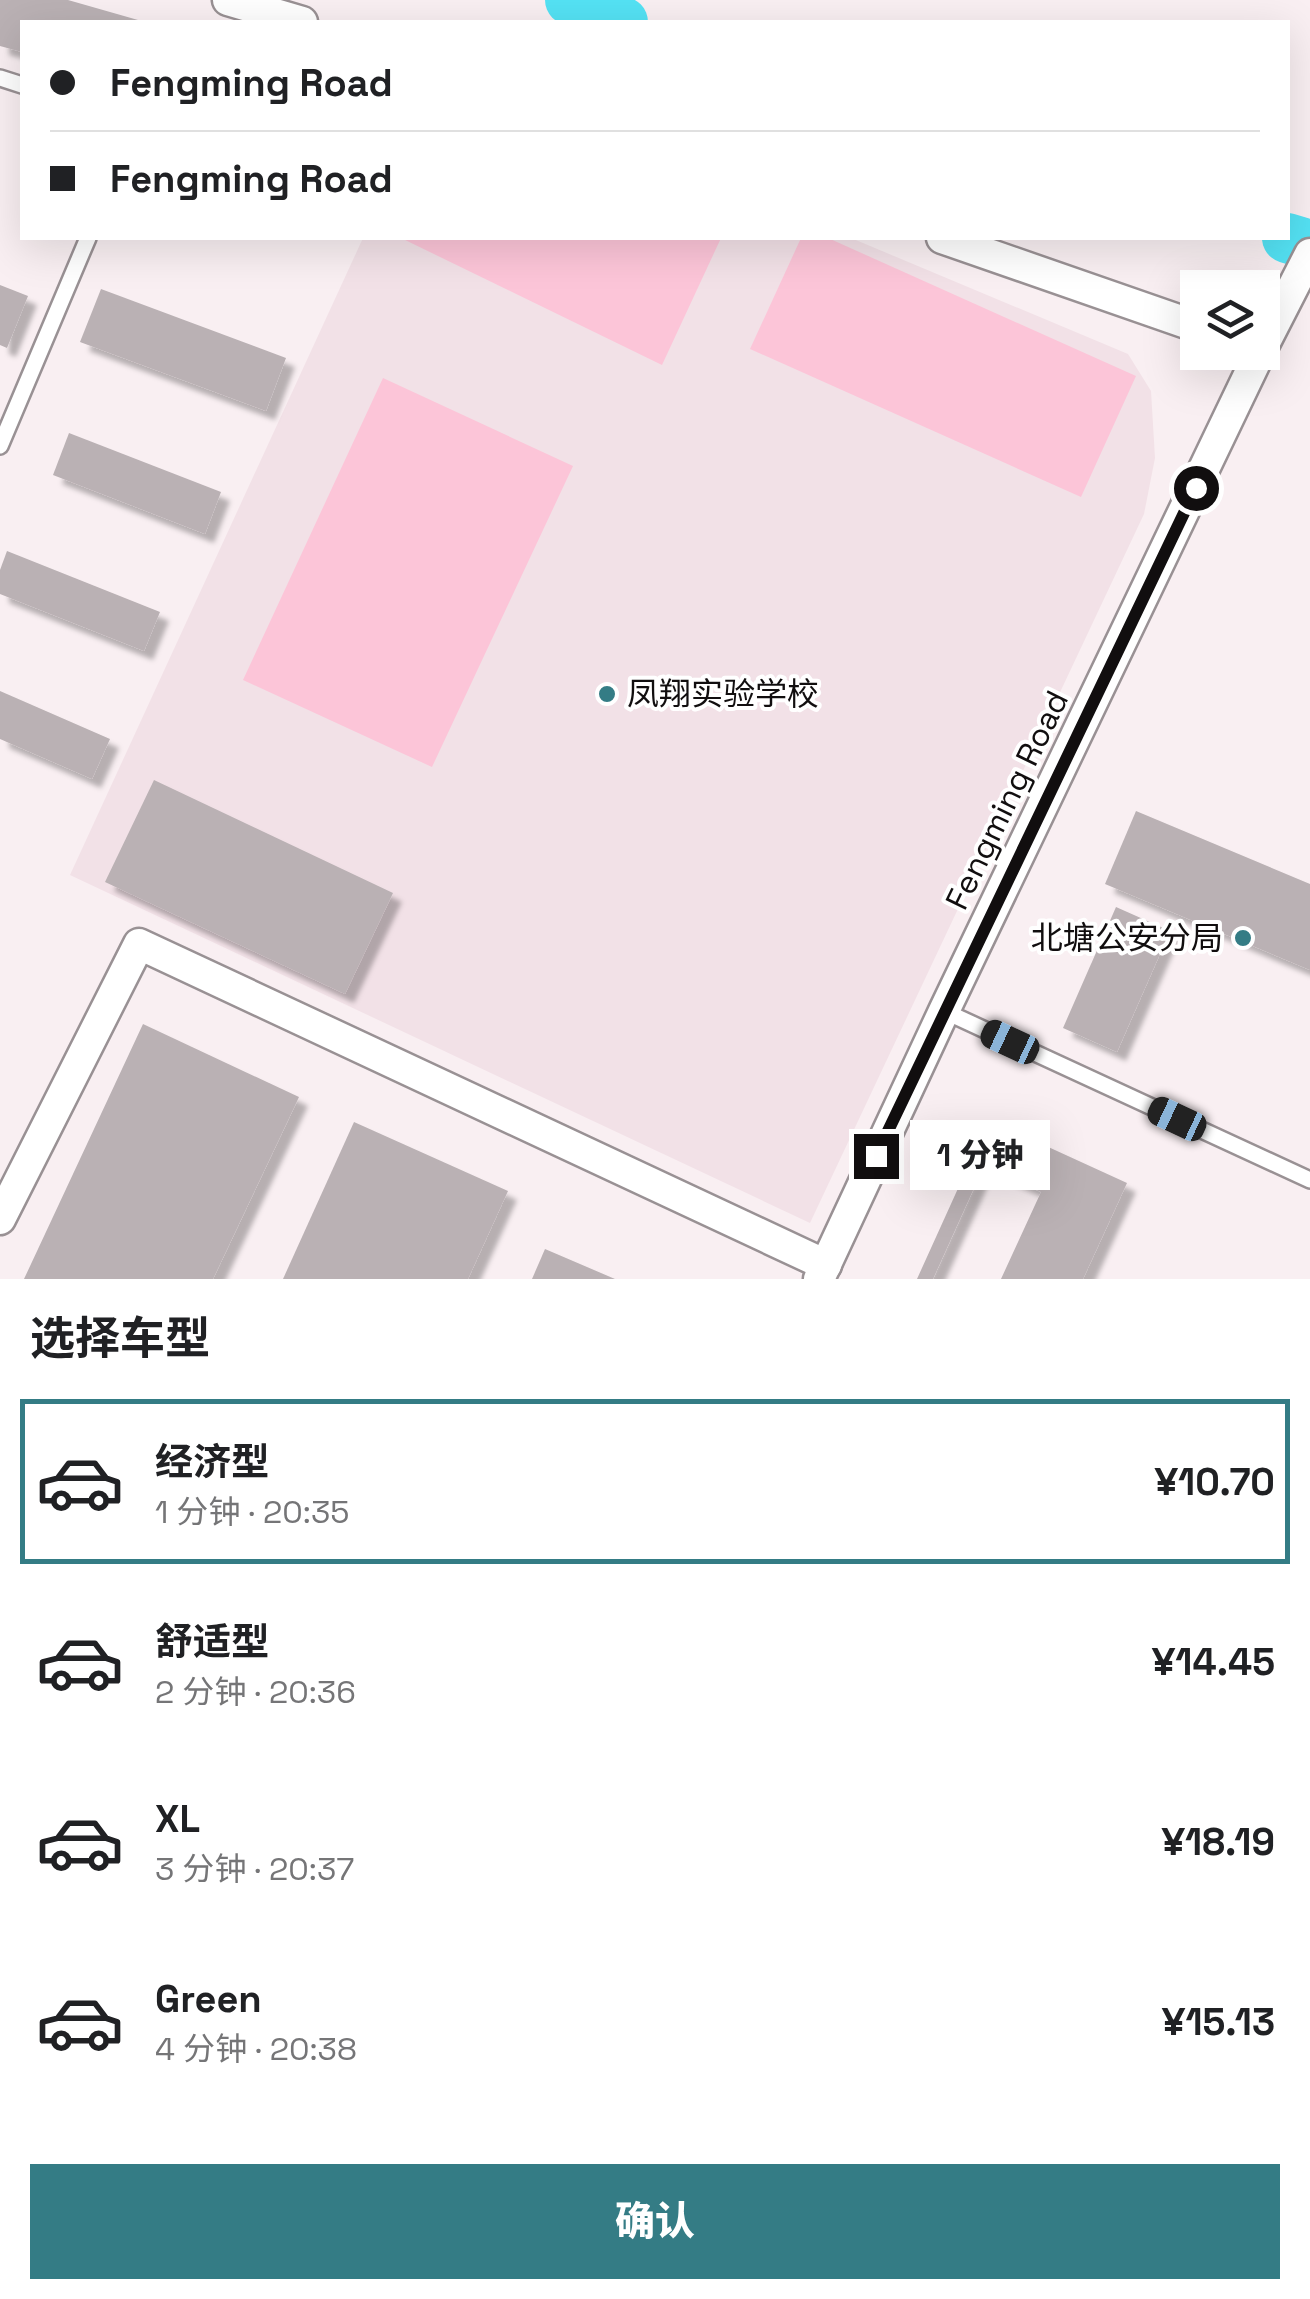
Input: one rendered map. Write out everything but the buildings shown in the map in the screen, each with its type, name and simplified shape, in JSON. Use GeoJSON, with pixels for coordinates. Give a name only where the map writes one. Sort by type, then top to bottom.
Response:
{"type":"FeatureCollection","features":[{"type":"Feature","properties":{"kind":"street"},"geometry":{"type":"LineString","coordinates":[[228,0],[295,20]]}},
{"type":"Feature","properties":{"kind":"street"},"geometry":{"type":"LineString","coordinates":[[948,240],[1180,321]]}},
{"type":"Feature","properties":{"kind":"street","name":"Fengming Road"},"geometry":{"type":"LineString","coordinates":[[1280,314],[1310,254]]}},
{"type":"Feature","properties":{"kind":"street","name":"Fengming Road"},"geometry":{"type":"LineString","coordinates":[[823,1272],[1251,370]]}},
{"type":"Feature","properties":{"kind":"street"},"geometry":{"type":"LineString","coordinates":[[0,1219],[139,944],[823,1272]]}},
{"type":"Feature","properties":{"kind":"lane"},"geometry":{"type":"LineString","coordinates":[[0,446],[87,240]]}},
{"type":"Feature","properties":{"kind":"lane"},"geometry":{"type":"LineString","coordinates":[[944,1011],[1310,1180]]}},
{"type":"Feature","properties":{"kind":"shaded area","name":"凤翔实验学校"},"geometry":{"type":"Polygon","coordinates":[[[362,240],[856,240],[1128,354],[1151,391],[1155,458],[1144,514],[810,1223],[70,875],[362,240]]]}},
{"type":"Feature","properties":{"kind":"shaded area"},"geometry":{"type":"Polygon","coordinates":[[[405,240],[720,240],[662,365],[405,240]]]}},
{"type":"Feature","properties":{"kind":"shaded area"},"geometry":{"type":"Polygon","coordinates":[[[800,240],[832,240],[1136,376],[1081,497],[750,349],[800,240]]]}},
{"type":"Feature","properties":{"kind":"shaded area"},"geometry":{"type":"Polygon","coordinates":[[[383,378],[573,466],[432,767],[243,680],[383,378]]]}},
{"type":"Feature","properties":{"kind":"waterway"},"geometry":{"type":"LineString","coordinates":[[570,0],[618,20]]}},
{"type":"Feature","properties":{"kind":"waterway"},"geometry":{"type":"LineString","coordinates":[[1290,239],[1310,245]]}},
{"type":"Feature","properties":{"kind":"place","name":"凤翔实验学校"},"geometry":{"type":"Point","coordinates":[607,694]}},
{"type":"Feature","properties":{"kind":"place","name":"北塘公安分局"},"geometry":{"type":"Point","coordinates":[1243,938]}},
{"type":"Feature","properties":{"kind":"route"},"geometry":{"type":"LineString","coordinates":[[876,1156],[1196,488]]}}]}
